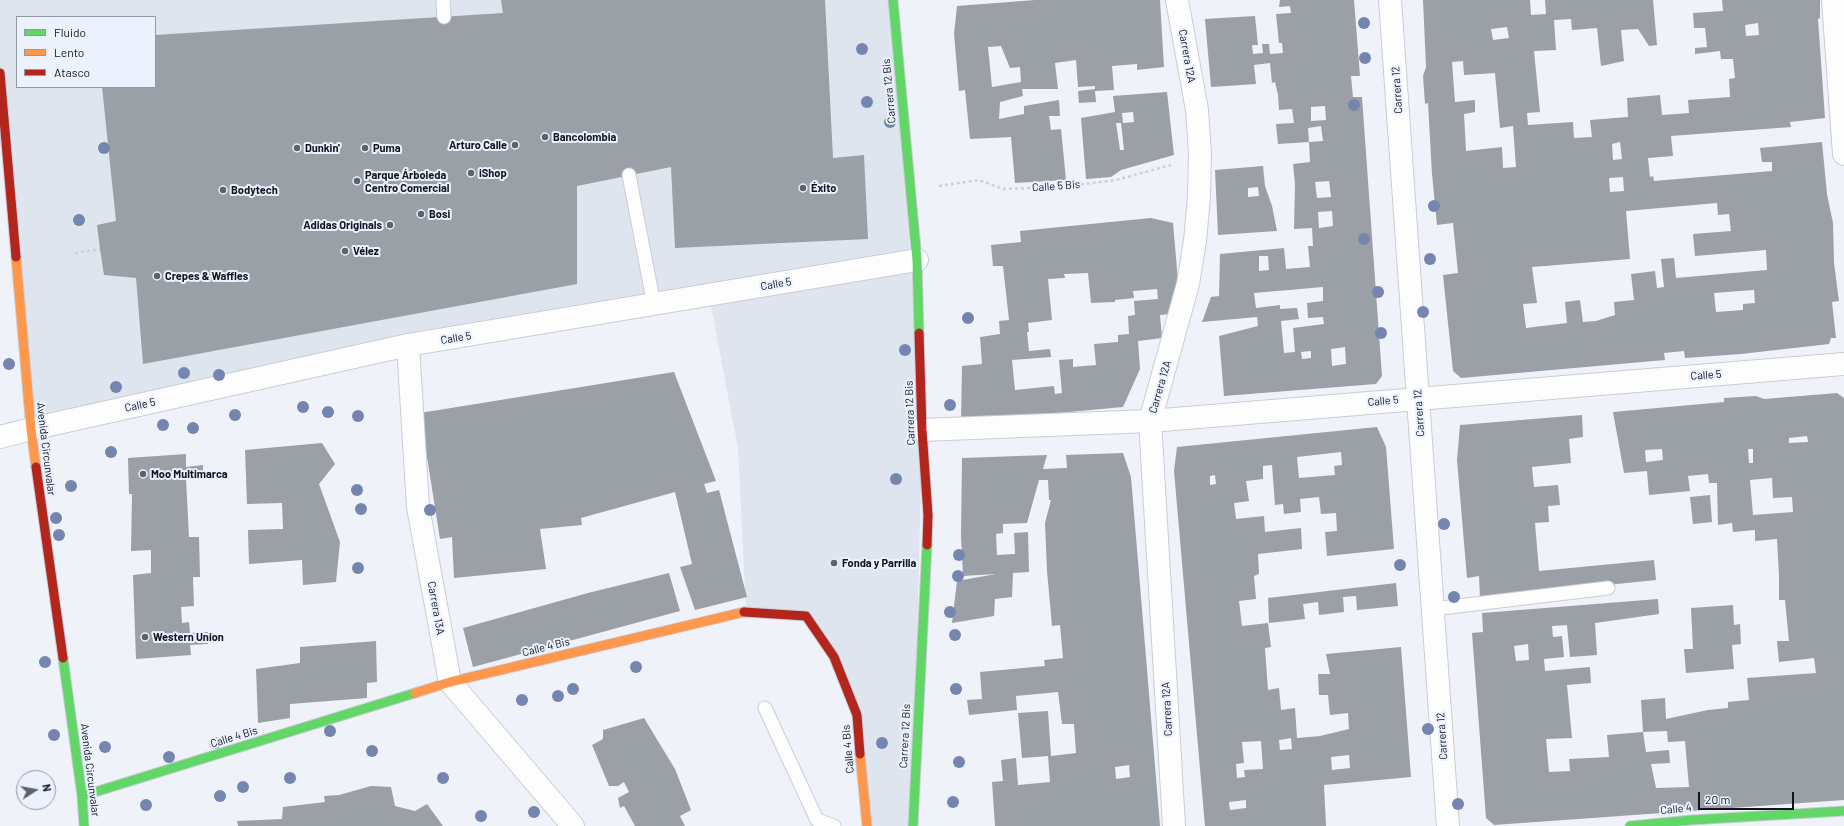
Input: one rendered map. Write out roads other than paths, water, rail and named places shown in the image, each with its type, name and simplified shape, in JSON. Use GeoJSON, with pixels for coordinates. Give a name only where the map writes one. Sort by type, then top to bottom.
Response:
{"type":"FeatureCollection","features":[{"type":"Feature","properties":{"kind":"street","name":"Carrera 12 Bis"},"geometry":{"type":"LineString","coordinates":[[893,0],[917,260],[922,430],[928,515],[913,826]]}},
{"type":"Feature","properties":{"kind":"street","name":"Carrera 12A"},"geometry":{"type":"LineString","coordinates":[[1174,826],[1150,421],[1188,284],[1195,241],[1199,197],[1200,153],[1197,110],[1177,0]]}},
{"type":"Feature","properties":{"kind":"street","name":"Carrera 12"},"geometry":{"type":"LineString","coordinates":[[1390,0],[1448,826]]}},
{"type":"Feature","properties":{"kind":"street"},"geometry":{"type":"LineString","coordinates":[[1832,0],[1844,154]]}},
{"type":"Feature","properties":{"kind":"street","name":"Avenida Circunvalar"},"geometry":{"type":"LineString","coordinates":[[0,73],[31,428],[82,796],[84,826]]}},
{"type":"Feature","properties":{"kind":"street","name":"Calle 5"},"geometry":{"type":"LineString","coordinates":[[0,437],[31,428],[408,345],[917,260]]}},
{"type":"Feature","properties":{"kind":"street","name":"Carrera 13A"},"geometry":{"type":"LineString","coordinates":[[408,345],[418,507],[450,682]]}},
{"type":"Feature","properties":{"kind":"street","name":"Calle 5"},"geometry":{"type":"LineString","coordinates":[[922,430],[1150,421],[1844,364]]}},
{"type":"Feature","properties":{"kind":"street","name":"Calle 4 Bis"},"geometry":{"type":"LineString","coordinates":[[82,796],[450,682],[746,610],[806,616],[834,657],[857,715],[867,826]]}},
{"type":"Feature","properties":{"kind":"street"},"geometry":{"type":"LineString","coordinates":[[450,682],[573,826]]}},
{"type":"Feature","properties":{"kind":"street","name":"Calle 4"},"geometry":{"type":"LineString","coordinates":[[1630,826],[1692,823],[1844,811]]}},
{"type":"Feature","properties":{"kind":"lane"},"geometry":{"type":"LineString","coordinates":[[443,0],[444,17]]}},
{"type":"Feature","properties":{"kind":"lane"},"geometry":{"type":"LineString","coordinates":[[629,176],[654,305]]}},
{"type":"Feature","properties":{"kind":"lane"},"geometry":{"type":"LineString","coordinates":[[1433,609],[1608,588]]}},
{"type":"Feature","properties":{"kind":"lane"},"geometry":{"type":"LineString","coordinates":[[765,708],[818,820],[834,826]]}},
{"type":"Feature","properties":{"kind":"place","name":"Bancolombia"},"geometry":{"type":"Point","coordinates":[545,137]}},
{"type":"Feature","properties":{"kind":"place","name":"Arturo Calle"},"geometry":{"type":"Point","coordinates":[515,145]}},
{"type":"Feature","properties":{"kind":"place","name":"Dunkin'"},"geometry":{"type":"Point","coordinates":[297,148]}},
{"type":"Feature","properties":{"kind":"place","name":"Puma"},"geometry":{"type":"Point","coordinates":[365,148]}},
{"type":"Feature","properties":{"kind":"place","name":"iShop"},"geometry":{"type":"Point","coordinates":[471,173]}},
{"type":"Feature","properties":{"kind":"place","name":"Parque Árboleda Centro Comercial"},"geometry":{"type":"Point","coordinates":[357,181]}},
{"type":"Feature","properties":{"kind":"place","name":"Éxito"},"geometry":{"type":"Point","coordinates":[803,188]}},
{"type":"Feature","properties":{"kind":"place","name":"Bodytech"},"geometry":{"type":"Point","coordinates":[223,190]}},
{"type":"Feature","properties":{"kind":"place","name":"Bosi"},"geometry":{"type":"Point","coordinates":[421,214]}},
{"type":"Feature","properties":{"kind":"place","name":"Adidas Originals"},"geometry":{"type":"Point","coordinates":[390,225]}},
{"type":"Feature","properties":{"kind":"place","name":"Vélez"},"geometry":{"type":"Point","coordinates":[345,251]}},
{"type":"Feature","properties":{"kind":"place","name":"Crepes & Waffles"},"geometry":{"type":"Point","coordinates":[157,276]}},
{"type":"Feature","properties":{"kind":"place","name":"Moo Multimarca"},"geometry":{"type":"Point","coordinates":[143,474]}},
{"type":"Feature","properties":{"kind":"place","name":"Fonda y Parrilla"},"geometry":{"type":"Point","coordinates":[834,563]}},
{"type":"Feature","properties":{"kind":"place","name":"Western Union"},"geometry":{"type":"Point","coordinates":[145,637]}}]}
